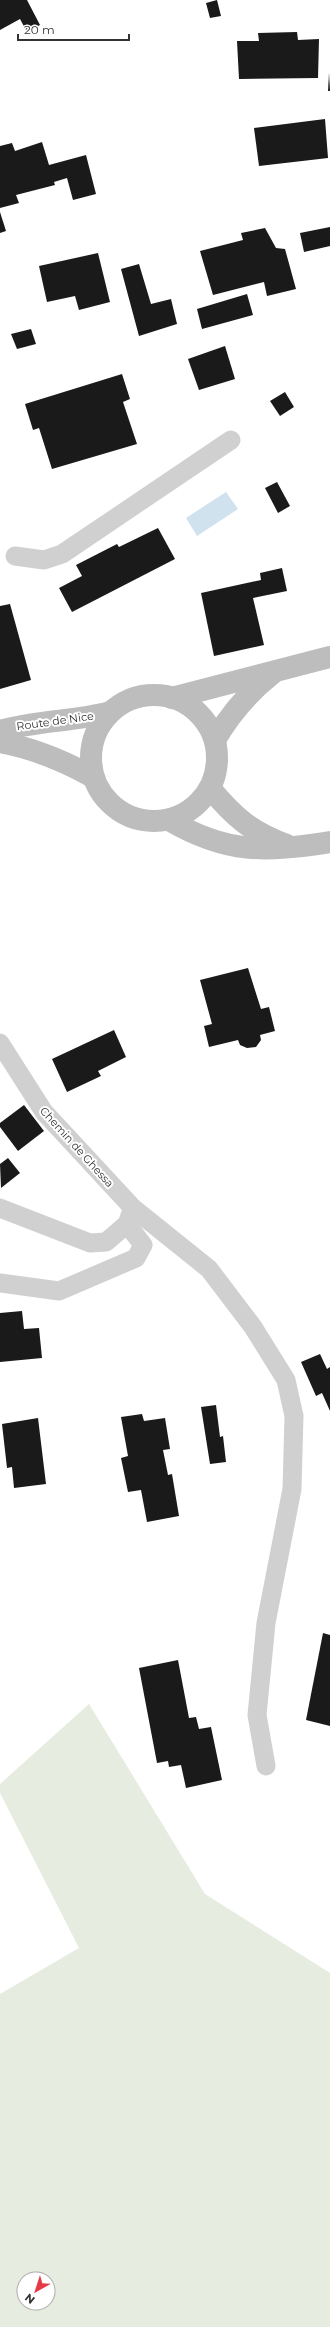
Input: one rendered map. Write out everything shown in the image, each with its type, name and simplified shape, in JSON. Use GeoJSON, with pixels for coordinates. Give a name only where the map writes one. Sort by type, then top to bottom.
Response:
{"type":"FeatureCollection","features":[{"type":"Feature","properties":{"kind":"main road"},"geometry":{"type":"LineString","coordinates":[[172,698],[229,682],[275,673],[330,657]]}},
{"type":"Feature","properties":{"kind":"main road"},"geometry":{"type":"LineString","coordinates":[[215,740],[228,717],[242,701],[275,673]]}},
{"type":"Feature","properties":{"kind":"main road"},"geometry":{"type":"LineString","coordinates":[[155,695],[172,698],[186,704],[199,714],[208,726],[215,740],[217,757],[216,773],[210,788],[199,802],[185,813],[169,820],[150,822],[126,814],[115,808],[102,794],[93,777],[90,759],[92,742],[99,726],[110,712],[124,702],[139,696],[155,695]]}},
{"type":"Feature","properties":{"kind":"main road","name":"Route de Nice"},"geometry":{"type":"LineString","coordinates":[[0,731],[28,723],[82,719],[110,712]]}},
{"type":"Feature","properties":{"kind":"main road","name":"Route de Nice"},"geometry":{"type":"LineString","coordinates":[[0,742],[30,749],[68,764],[93,777]]}},
{"type":"Feature","properties":{"kind":"main road"},"geometry":{"type":"LineString","coordinates":[[210,788],[240,821],[262,836],[294,848]]}},
{"type":"Feature","properties":{"kind":"main road"},"geometry":{"type":"LineString","coordinates":[[169,820],[197,836],[224,845],[256,850],[294,848],[330,842]]}},
{"type":"Feature","properties":{"kind":"lane"},"geometry":{"type":"LineString","coordinates":[[15,556],[44,560],[62,554],[231,440]]}},
{"type":"Feature","properties":{"kind":"lane","name":"Chemin de Ghessa"},"geometry":{"type":"LineString","coordinates":[[0,1043],[44,1112],[130,1216]]}},
{"type":"Feature","properties":{"kind":"lane"},"geometry":{"type":"LineString","coordinates":[[0,1208],[90,1244],[106,1242],[130,1216]]}},
{"type":"Feature","properties":{"kind":"lane"},"geometry":{"type":"LineString","coordinates":[[0,1282],[59,1291],[136,1258],[143,1245],[130,1216]]}},
{"type":"Feature","properties":{"kind":"lane"},"geometry":{"type":"LineString","coordinates":[[130,1216],[209,1269],[253,1327],[286,1380],[294,1416],[292,1489],[266,1623],[257,1715],[266,1766]]}},
{"type":"Feature","properties":{"kind":"shaded area"},"geometry":{"type":"Polygon","coordinates":[[[89,1704],[205,1894],[330,1973],[330,2327],[0,2327],[0,1994],[79,1948],[0,1793],[0,1784],[89,1704]]]}},
{"type":"Feature","properties":{"kind":"water"},"geometry":{"type":"Polygon","coordinates":[[[226,492],[238,509],[197,536],[186,518],[226,492]]]}},
{"type":"Feature","properties":{"kind":"building"},"geometry":{"type":"Polygon","coordinates":[[[0,0],[27,0],[40,25],[27,32],[20,19],[0,30],[0,0]]]}},
{"type":"Feature","properties":{"kind":"building"},"geometry":{"type":"Polygon","coordinates":[[[217,0],[221,16],[210,18],[206,3],[217,0]]]}},
{"type":"Feature","properties":{"kind":"building"},"geometry":{"type":"Polygon","coordinates":[[[297,32],[298,40],[319,39],[318,78],[239,79],[237,41],[259,41],[258,33],[297,32]]]}},
{"type":"Feature","properties":{"kind":"building"},"geometry":{"type":"Polygon","coordinates":[[[329,73],[330,91],[328,91],[329,73]]]}},
{"type":"Feature","properties":{"kind":"building"},"geometry":{"type":"Polygon","coordinates":[[[325,119],[328,158],[259,166],[254,128],[325,119]]]}},
{"type":"Feature","properties":{"kind":"building"},"geometry":{"type":"Polygon","coordinates":[[[42,142],[49,165],[86,155],[96,194],[73,200],[67,178],[54,182],[55,185],[16,195],[19,203],[0,208],[0,146],[12,143],[15,151],[42,142]]]}},
{"type":"Feature","properties":{"kind":"building"},"geometry":{"type":"Polygon","coordinates":[[[0,212],[6,231],[0,233],[0,212]]]}},
{"type":"Feature","properties":{"kind":"building"},"geometry":{"type":"Polygon","coordinates":[[[330,227],[330,246],[304,252],[300,233],[330,227]]]}},
{"type":"Feature","properties":{"kind":"building"},"geometry":{"type":"Polygon","coordinates":[[[265,228],[276,248],[285,249],[296,289],[267,296],[264,282],[213,295],[200,251],[243,240],[241,233],[265,228]]]}},
{"type":"Feature","properties":{"kind":"building"},"geometry":{"type":"Polygon","coordinates":[[[98,253],[110,302],[79,310],[75,296],[47,302],[39,266],[98,253]]]}},
{"type":"Feature","properties":{"kind":"building"},"geometry":{"type":"Polygon","coordinates":[[[139,264],[151,304],[171,299],[177,324],[139,336],[121,269],[139,264]]]}},
{"type":"Feature","properties":{"kind":"building"},"geometry":{"type":"Polygon","coordinates":[[[247,294],[253,315],[202,329],[197,309],[247,294]]]}},
{"type":"Feature","properties":{"kind":"building"},"geometry":{"type":"Polygon","coordinates":[[[31,329],[36,344],[17,349],[11,334],[31,329]]]}},
{"type":"Feature","properties":{"kind":"building"},"geometry":{"type":"Polygon","coordinates":[[[225,346],[235,379],[199,390],[188,359],[225,346]]]}},
{"type":"Feature","properties":{"kind":"building"},"geometry":{"type":"Polygon","coordinates":[[[122,374],[130,399],[123,402],[137,444],[52,469],[39,428],[33,430],[25,404],[122,374]]]}},
{"type":"Feature","properties":{"kind":"building"},"geometry":{"type":"Polygon","coordinates":[[[285,392],[294,407],[280,416],[270,401],[285,392]]]}},
{"type":"Feature","properties":{"kind":"building"},"geometry":{"type":"Polygon","coordinates":[[[277,482],[290,506],[278,513],[265,488],[277,482]]]}},
{"type":"Feature","properties":{"kind":"building"},"geometry":{"type":"Polygon","coordinates":[[[158,528],[175,559],[72,612],[59,588],[82,576],[76,565],[117,544],[119,547],[158,528]]]}},
{"type":"Feature","properties":{"kind":"building"},"geometry":{"type":"Polygon","coordinates":[[[282,568],[287,591],[253,598],[264,645],[214,656],[201,593],[261,580],[260,573],[282,568]]]}},
{"type":"Feature","properties":{"kind":"building"},"geometry":{"type":"Polygon","coordinates":[[[10,604],[31,680],[0,689],[0,606],[10,604]]]}},
{"type":"Feature","properties":{"kind":"building"},"geometry":{"type":"Polygon","coordinates":[[[248,968],[261,1009],[269,1007],[275,1031],[260,1035],[261,1040],[256,1047],[247,1048],[240,1045],[238,1040],[209,1047],[204,1026],[212,1024],[200,980],[248,968]]]}},
{"type":"Feature","properties":{"kind":"building"},"geometry":{"type":"Polygon","coordinates":[[[114,1030],[126,1057],[98,1071],[101,1076],[67,1092],[52,1059],[114,1030]]]}},
{"type":"Feature","properties":{"kind":"building"},"geometry":{"type":"Polygon","coordinates":[[[24,1105],[44,1131],[18,1151],[0,1127],[0,1123],[24,1105]]]}},
{"type":"Feature","properties":{"kind":"building"},"geometry":{"type":"Polygon","coordinates":[[[8,1158],[20,1173],[1,1188],[0,1164],[8,1158]]]}},
{"type":"Feature","properties":{"kind":"building"},"geometry":{"type":"Polygon","coordinates":[[[22,1311],[24,1329],[39,1328],[42,1358],[0,1362],[0,1313],[22,1311]]]}},
{"type":"Feature","properties":{"kind":"building"},"geometry":{"type":"Polygon","coordinates":[[[320,1354],[327,1369],[330,1367],[330,1411],[322,1393],[316,1396],[301,1362],[320,1354]]]}},
{"type":"Feature","properties":{"kind":"building"},"geometry":{"type":"Polygon","coordinates":[[[216,1405],[220,1437],[223,1436],[226,1462],[210,1464],[201,1407],[216,1405]]]}},
{"type":"Feature","properties":{"kind":"building"},"geometry":{"type":"Polygon","coordinates":[[[142,1414],[144,1421],[165,1418],[170,1449],[163,1450],[168,1475],[172,1474],[179,1516],[147,1522],[141,1490],[128,1492],[121,1458],[128,1456],[121,1417],[142,1414]]]}},
{"type":"Feature","properties":{"kind":"building"},"geometry":{"type":"Polygon","coordinates":[[[38,1418],[46,1484],[14,1488],[12,1467],[7,1468],[2,1424],[38,1418]]]}},
{"type":"Feature","properties":{"kind":"building"},"geometry":{"type":"Polygon","coordinates":[[[323,1633],[330,1635],[330,1726],[306,1720],[323,1633]]]}},
{"type":"Feature","properties":{"kind":"building"},"geometry":{"type":"Polygon","coordinates":[[[178,1660],[189,1718],[196,1717],[199,1729],[211,1727],[222,1780],[186,1788],[181,1765],[169,1767],[168,1761],[157,1763],[139,1668],[178,1660]]]}}]}
